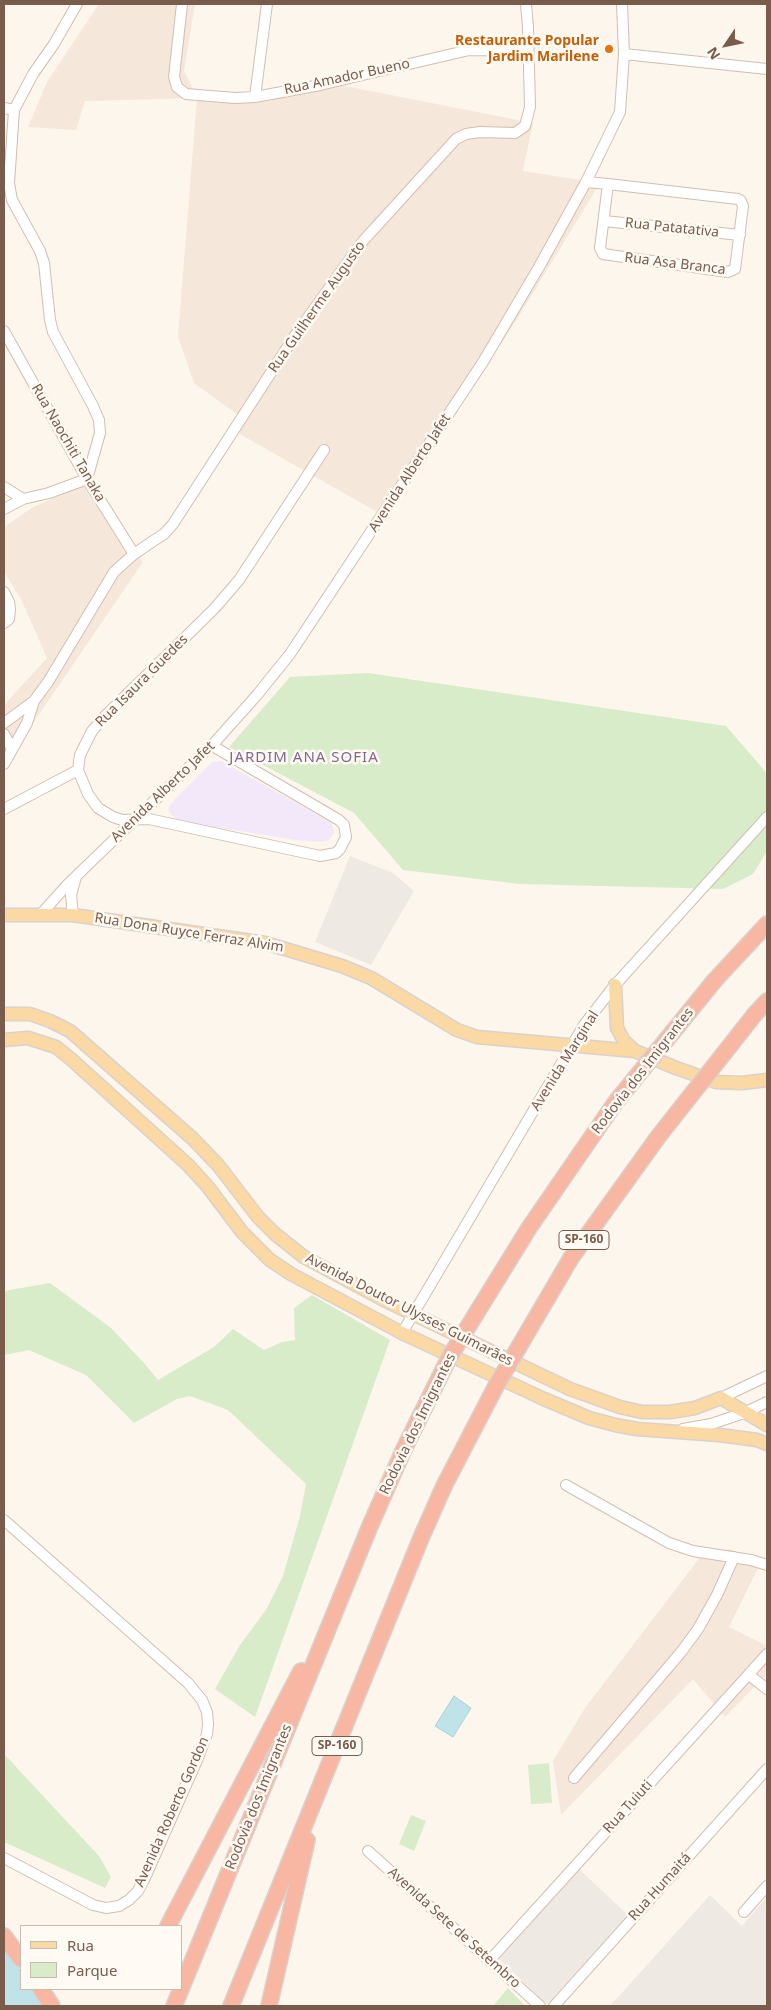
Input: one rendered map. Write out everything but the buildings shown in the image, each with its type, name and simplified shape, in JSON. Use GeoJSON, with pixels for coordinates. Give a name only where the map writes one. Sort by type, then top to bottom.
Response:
{"type":"FeatureCollection","features":[{"type":"Feature","properties":{"kind":"highway","name":"Rodovia dos Imigrantes"},"geometry":{"type":"LineString","coordinates":[[182,1987],[344,1589],[404,1449],[450,1356],[529,1228],[614,1103],[715,980],[767,924]]}},
{"type":"Feature","properties":{"kind":"highway","name":"SP-160"},"geometry":{"type":"LineString","coordinates":[[231,2006],[444,1486],[496,1386],[571,1258],[658,1137],[767,1001]]}},
{"type":"Feature","properties":{"kind":"highway"},"geometry":{"type":"LineString","coordinates":[[169,1925],[344,1589]]}},
{"type":"Feature","properties":{"kind":"highway"},"geometry":{"type":"LineString","coordinates":[[269,2006],[319,1789]]}},
{"type":"Feature","properties":{"kind":"highway"},"geometry":{"type":"LineString","coordinates":[[4,1932],[20,1947]]}},
{"type":"Feature","properties":{"kind":"highway"},"geometry":{"type":"LineString","coordinates":[[4,1936],[20,1958]]}},
{"type":"Feature","properties":{"kind":"highway"},"geometry":{"type":"LineString","coordinates":[[42,1990],[52,2006]]}},
{"type":"Feature","properties":{"kind":"highway","name":"Rodovia dos Imigrantes"},"geometry":{"type":"LineString","coordinates":[[174,2006],[181,1990]]}},
{"type":"Feature","properties":{"kind":"main road","name":"Rua Dona Ruyce Ferraz Alvim"},"geometry":{"type":"LineString","coordinates":[[4,915],[73,915],[265,943],[342,966],[371,978],[457,1030],[477,1037],[636,1051],[716,1082],[742,1083],[767,1080]]}},
{"type":"Feature","properties":{"kind":"main road"},"geometry":{"type":"LineString","coordinates":[[615,985],[617,1028],[624,1041],[636,1051]]}},
{"type":"Feature","properties":{"kind":"main road","name":"Avenida Doutor Ulysses Guimarães"},"geometry":{"type":"LineString","coordinates":[[4,1014],[30,1014],[70,1031],[192,1138],[218,1165],[258,1217],[275,1234],[304,1257],[412,1314],[570,1389],[620,1407],[642,1412],[670,1412],[695,1408],[721,1398]]}},
{"type":"Feature","properties":{"kind":"main road","name":"Avenida Doutor Ulysses Guimarães"},"geometry":{"type":"LineString","coordinates":[[4,1040],[28,1038],[56,1047],[188,1165],[208,1187],[242,1232],[270,1260],[291,1274],[402,1333],[535,1395],[590,1418],[638,1429],[756,1440],[767,1444]]}},
{"type":"Feature","properties":{"kind":"main road"},"geometry":{"type":"LineString","coordinates":[[188,1165],[206,1174],[234,1211],[240,1211],[246,1201]]}},
{"type":"Feature","properties":{"kind":"main road"},"geometry":{"type":"LineString","coordinates":[[242,1232],[245,1223],[254,1221],[291,1253],[304,1257]]}},
{"type":"Feature","properties":{"kind":"main road"},"geometry":{"type":"LineString","coordinates":[[721,1398],[767,1425]]}},
{"type":"Feature","properties":{"kind":"street"},"geometry":{"type":"LineString","coordinates":[[4,509],[23,499],[49,493],[87,480],[100,433],[99,420],[93,406],[53,332],[44,263],[40,250],[21,219],[10,192],[9,109],[54,44],[77,4]]}},
{"type":"Feature","properties":{"kind":"street","name":"Rua Amador Bueno"},"geometry":{"type":"LineString","coordinates":[[182,4],[174,77],[177,87],[186,94],[235,98],[256,97],[469,50],[528,51]]}},
{"type":"Feature","properties":{"kind":"street"},"geometry":{"type":"LineString","coordinates":[[256,97],[267,4]]}},
{"type":"Feature","properties":{"kind":"street"},"geometry":{"type":"LineString","coordinates":[[526,4],[528,51]]}},
{"type":"Feature","properties":{"kind":"street","name":"Avenida Alberto Jafet"},"geometry":{"type":"LineString","coordinates":[[41,914],[54,898],[211,745],[257,695],[301,638],[483,362],[525,292],[586,182],[620,112],[624,54],[622,4]]}},
{"type":"Feature","properties":{"kind":"street","name":"Rua Guilherme Augusto"},"geometry":{"type":"LineString","coordinates":[[134,554],[165,533],[173,524],[294,337],[358,248],[456,139],[466,134],[480,132],[519,132],[527,123],[530,107],[528,51]]}},
{"type":"Feature","properties":{"kind":"street"},"geometry":{"type":"LineString","coordinates":[[624,54],[767,69]]}},
{"type":"Feature","properties":{"kind":"street","name":"Rua Asa Branca"},"geometry":{"type":"LineString","coordinates":[[586,182],[608,184],[738,199],[743,206],[735,269],[728,272],[603,254],[600,248],[608,184]]}},
{"type":"Feature","properties":{"kind":"street","name":"Rua Patatativa"},"geometry":{"type":"LineString","coordinates":[[604,221],[740,235]]}},
{"type":"Feature","properties":{"kind":"street","name":"Rua Naochiti Tanaka"},"geometry":{"type":"LineString","coordinates":[[4,331],[87,480],[134,554]]}},
{"type":"Feature","properties":{"kind":"street","name":"Rua Isaura Guedes"},"geometry":{"type":"LineString","coordinates":[[78,770],[80,755],[92,731],[106,714],[214,609],[239,580],[324,450]]}},
{"type":"Feature","properties":{"kind":"street"},"geometry":{"type":"LineString","coordinates":[[4,487],[23,499]]}},
{"type":"Feature","properties":{"kind":"street"},"geometry":{"type":"LineString","coordinates":[[4,764],[27,723],[34,701],[63,660],[114,572],[134,554]]}},
{"type":"Feature","properties":{"kind":"street"},"geometry":{"type":"LineString","coordinates":[[4,592],[9,602],[10,614],[6,621]]}},
{"type":"Feature","properties":{"kind":"street"},"geometry":{"type":"LineString","coordinates":[[4,723],[34,701]]}},
{"type":"Feature","properties":{"kind":"street"},"geometry":{"type":"LineString","coordinates":[[4,734],[12,749]]}},
{"type":"Feature","properties":{"kind":"street"},"geometry":{"type":"LineString","coordinates":[[4,809],[78,770],[88,794],[98,808],[122,820],[149,819],[320,856],[336,853],[344,845],[346,830],[340,820],[211,745]]}},
{"type":"Feature","properties":{"kind":"street","name":"Avenida Marginal"},"geometry":{"type":"LineString","coordinates":[[402,1333],[574,1045],[584,1025],[615,985],[767,817]]}},
{"type":"Feature","properties":{"kind":"street"},"geometry":{"type":"LineString","coordinates":[[73,915],[71,895],[76,877]]}},
{"type":"Feature","properties":{"kind":"street"},"geometry":{"type":"LineString","coordinates":[[721,1398],[767,1376]]}},
{"type":"Feature","properties":{"kind":"street","name":"Avenida Doutor Ulysses Guimarães"},"geometry":{"type":"LineString","coordinates":[[672,1431],[711,1424],[744,1413],[767,1402]]}},
{"type":"Feature","properties":{"kind":"street"},"geometry":{"type":"LineString","coordinates":[[566,1485],[670,1543],[693,1551],[734,1557],[767,1565]]}},
{"type":"Feature","properties":{"kind":"street","name":"Avenida Roberto Gordon"},"geometry":{"type":"LineString","coordinates":[[4,1520],[188,1684],[202,1700],[208,1712],[208,1724],[207,1734],[198,1758],[144,1880],[138,1891],[129,1900],[119,1906],[106,1908],[94,1906],[4,1858]]}},
{"type":"Feature","properties":{"kind":"street"},"geometry":{"type":"LineString","coordinates":[[574,1778],[682,1651],[698,1629],[717,1595],[734,1557]]}},
{"type":"Feature","properties":{"kind":"street","name":"Rua Tuiuti"},"geometry":{"type":"LineString","coordinates":[[490,1960],[767,1654]]}},
{"type":"Feature","properties":{"kind":"street"},"geometry":{"type":"LineString","coordinates":[[748,1675],[767,1689]]}},
{"type":"Feature","properties":{"kind":"street","name":"Rua Humaitá"},"geometry":{"type":"LineString","coordinates":[[554,2006],[767,1769]]}},
{"type":"Feature","properties":{"kind":"street","name":"Avenida Sete de Setembro"},"geometry":{"type":"LineString","coordinates":[[368,1850],[540,2006]]}},
{"type":"Feature","properties":{"kind":"street"},"geometry":{"type":"LineString","coordinates":[[744,1912],[767,1886]]}},
{"type":"Feature","properties":{"kind":"shaded area"},"geometry":{"type":"Polygon","coordinates":[[[99,4],[195,4],[184,71],[198,98],[261,102],[340,85],[533,123],[523,171],[600,183],[516,321],[386,517],[238,433],[245,420],[194,383],[178,336],[197,98],[85,101],[76,130],[28,127],[47,82],[99,4]]]}},
{"type":"Feature","properties":{"kind":"shaded area"},"geometry":{"type":"Polygon","coordinates":[[[91,482],[143,562],[27,732],[4,745],[4,705],[47,658],[21,599],[4,572],[4,527],[33,507],[91,482]]]}},
{"type":"Feature","properties":{"kind":"shaded area"},"geometry":{"type":"Polygon","coordinates":[[[221,761],[332,823],[334,833],[329,840],[322,842],[295,840],[179,821],[170,813],[168,808],[212,762],[221,761]]]}},
{"type":"Feature","properties":{"kind":"shaded area"},"geometry":{"type":"Polygon","coordinates":[[[350,856],[393,873],[414,891],[371,965],[315,942],[350,856]]]}},
{"type":"Feature","properties":{"kind":"shaded area"},"geometry":{"type":"Polygon","coordinates":[[[731,1549],[760,1564],[729,1627],[767,1646],[767,1674],[725,1717],[693,1679],[561,1815],[553,1761],[585,1708],[704,1552],[731,1549]]]}},
{"type":"Feature","properties":{"kind":"shaded area"},"geometry":{"type":"Polygon","coordinates":[[[579,1869],[628,1915],[547,2004],[499,1959],[579,1869]]]}},
{"type":"Feature","properties":{"kind":"shaded area"},"geometry":{"type":"Polygon","coordinates":[[[710,1895],[742,1926],[767,1897],[767,2006],[610,2006],[710,1895]]]}},
{"type":"Feature","properties":{"kind":"green space"},"geometry":{"type":"Polygon","coordinates":[[[368,673],[726,726],[765,771],[767,776],[767,851],[753,874],[723,889],[520,884],[403,870],[354,813],[229,747],[290,677],[368,673]]]}},
{"type":"Feature","properties":{"kind":"green space"},"geometry":{"type":"Polygon","coordinates":[[[50,1283],[111,1328],[158,1380],[214,1347],[233,1329],[264,1350],[282,1342],[295,1340],[294,1308],[312,1295],[390,1340],[255,1717],[215,1689],[240,1645],[266,1610],[283,1576],[300,1516],[306,1484],[228,1410],[190,1396],[177,1399],[134,1423],[86,1375],[29,1350],[4,1355],[4,1291],[50,1283]]]}},
{"type":"Feature","properties":{"kind":"green space"},"geometry":{"type":"Polygon","coordinates":[[[4,1754],[99,1856],[111,1877],[105,1888],[4,1842],[4,1754]]]}},
{"type":"Feature","properties":{"kind":"green space"},"geometry":{"type":"Polygon","coordinates":[[[549,1763],[552,1803],[531,1804],[528,1765],[549,1763]]]}},
{"type":"Feature","properties":{"kind":"green space"},"geometry":{"type":"Polygon","coordinates":[[[411,1815],[426,1821],[414,1851],[399,1844],[411,1815]]]}},
{"type":"Feature","properties":{"kind":"green space"},"geometry":{"type":"Polygon","coordinates":[[[508,1988],[525,2006],[493,2006],[508,1988]]]}},
{"type":"Feature","properties":{"kind":"water"},"geometry":{"type":"Polygon","coordinates":[[[454,1696],[471,1708],[453,1737],[435,1726],[454,1696]]]}},
{"type":"Feature","properties":{"kind":"water"},"geometry":{"type":"Polygon","coordinates":[[[4,1948],[20,1971],[20,1990],[34,1990],[43,2006],[4,2006],[4,1948]]]}},
{"type":"Feature","properties":{"kind":"place","name":"Restaurante Popular Jardim Marilene"},"geometry":{"type":"Point","coordinates":[609,49]}},
{"type":"Feature","properties":{"kind":"district","name":"JARDIM ANA SOFIA"},"geometry":{"type":"Point","coordinates":[304,758]}}]}
